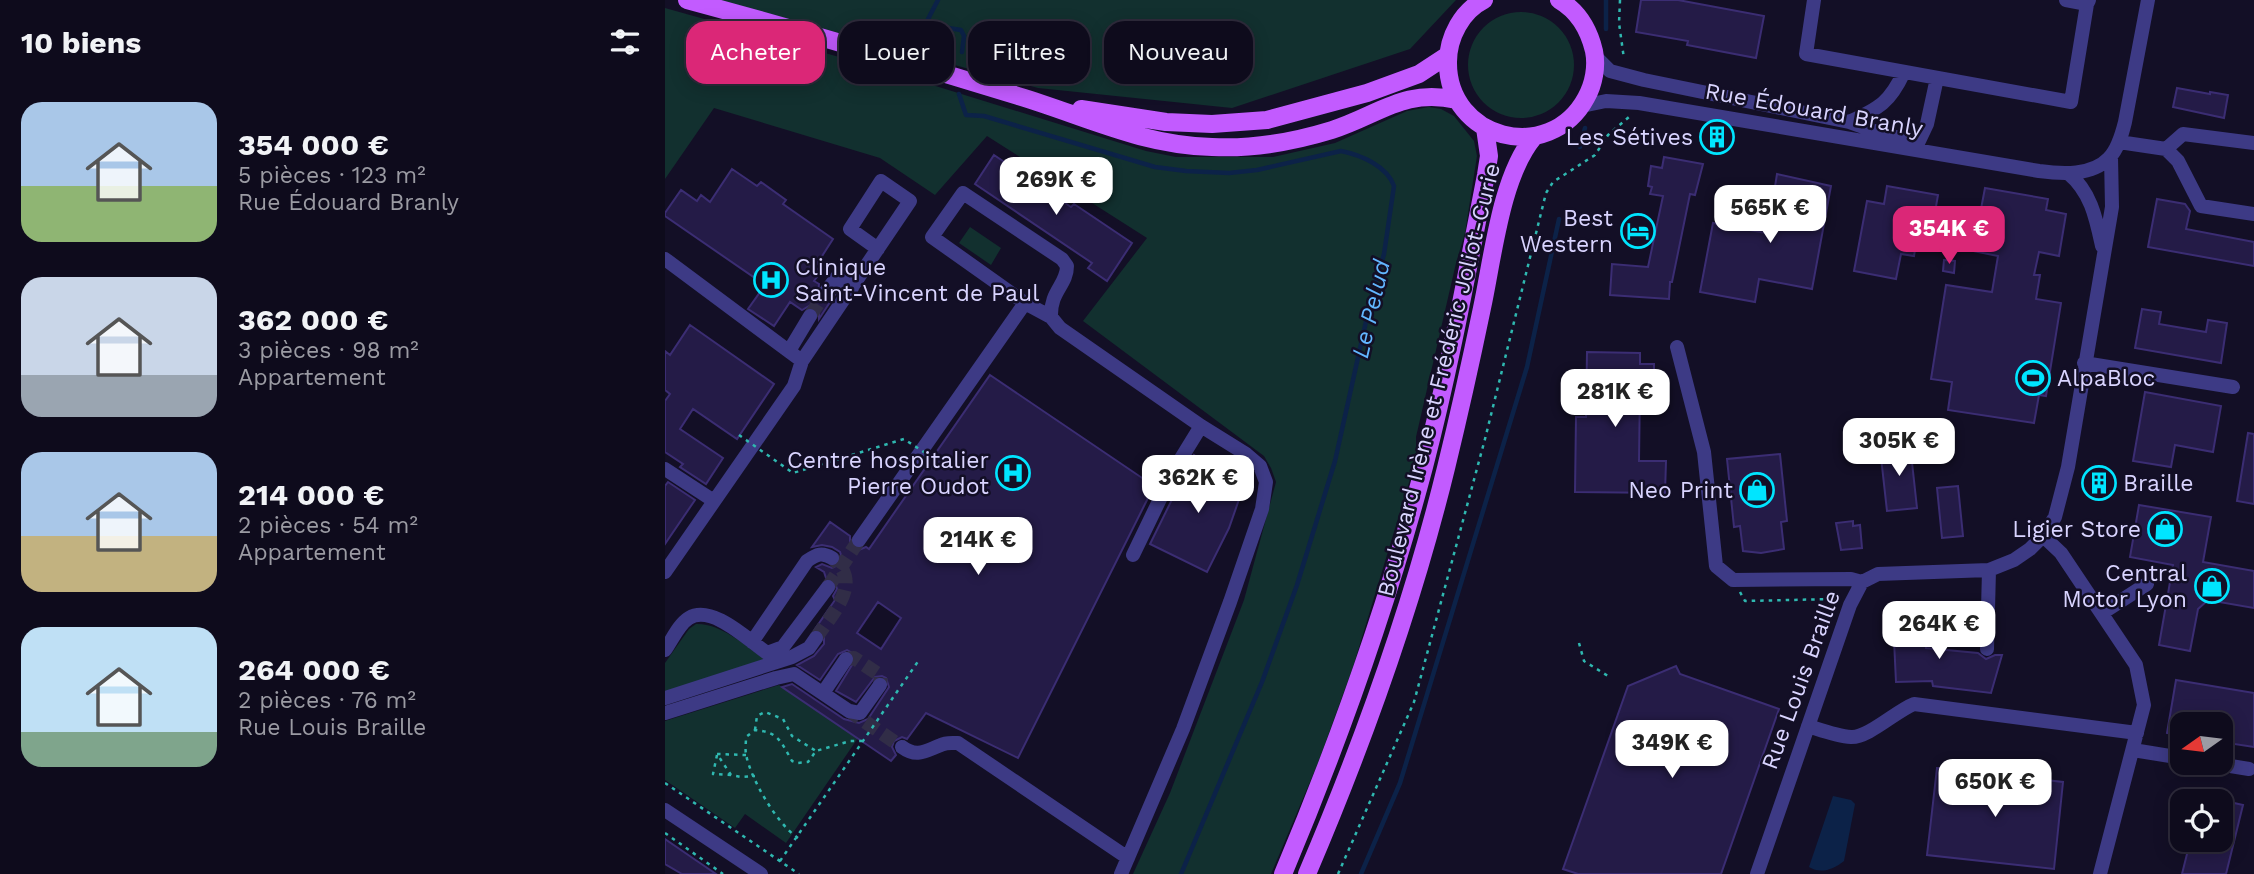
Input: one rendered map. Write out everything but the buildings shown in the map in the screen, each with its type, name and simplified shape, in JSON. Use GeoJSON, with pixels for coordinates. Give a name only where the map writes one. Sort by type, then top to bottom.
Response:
{"type":"FeatureCollection","features":[{"type":"Feature","properties":{"kind":"main road"},"geometry":{"type":"LineString","coordinates":[[687,0],[917,65],[1033,100],[1098,125],[1165,144],[1213,148],[1271,144],[1304,138],[1347,124],[1384,107],[1425,96],[1457,100]]}},
{"type":"Feature","properties":{"kind":"main road"},"geometry":{"type":"LineString","coordinates":[[1484,0],[1464,17],[1453,35],[1448,55],[1451,86],[1469,116],[1485,128],[1517,138],[1552,131],[1569,121],[1590,91],[1595,57],[1585,26],[1576,13],[1559,0]]}},
{"type":"Feature","properties":{"kind":"main road"},"geometry":{"type":"LineString","coordinates":[[1033,100],[1166,122],[1212,124],[1267,120],[1341,101],[1419,74],[1448,55]]}},
{"type":"Feature","properties":{"kind":"main road","name":"Boulevard Irène et Frédéric Joliot-Curie"},"geometry":{"type":"LineString","coordinates":[[1283,874],[1337,740],[1368,653],[1424,467],[1446,374],[1486,175],[1489,156],[1485,128]]}},
{"type":"Feature","properties":{"kind":"main road","name":"Boulevard Irène et Frédéric Joliot-Curie"},"geometry":{"type":"LineString","coordinates":[[1307,874],[1357,749],[1403,619],[1446,469],[1498,230],[1513,174],[1526,146],[1534,136]]}},
{"type":"Feature","properties":{"kind":"street"},"geometry":{"type":"LineString","coordinates":[[1814,0],[1806,54],[2071,102],[2088,2],[2066,0]]}},
{"type":"Feature","properties":{"kind":"street"},"geometry":{"type":"LineString","coordinates":[[2111,157],[2125,122],[2148,0]]}},
{"type":"Feature","properties":{"kind":"street","name":"Rue Édouard Branly"},"geometry":{"type":"LineString","coordinates":[[1595,57],[1610,71],[1644,80],[1849,122],[1918,143],[2039,171]]}},
{"type":"Feature","properties":{"kind":"street"},"geometry":{"type":"LineString","coordinates":[[1849,122],[1879,107],[1894,92],[1904,72]]}},
{"type":"Feature","properties":{"kind":"street"},"geometry":{"type":"LineString","coordinates":[[1832,136],[1846,135],[1918,143],[1927,124],[1937,78]]}},
{"type":"Feature","properties":{"kind":"street","name":"Rue Édouard Branly"},"geometry":{"type":"LineString","coordinates":[[1582,106],[1606,101],[1639,103],[2039,171],[2084,171],[2111,157]]}},
{"type":"Feature","properties":{"kind":"street"},"geometry":{"type":"LineString","coordinates":[[2166,149],[2183,134],[2254,143]]}},
{"type":"Feature","properties":{"kind":"street"},"geometry":{"type":"LineString","coordinates":[[2119,142],[2166,149],[2178,161],[2201,206],[2254,214]]}},
{"type":"Feature","properties":{"kind":"street","name":"Rue Louis Braille"},"geometry":{"type":"LineString","coordinates":[[1757,874],[1850,605],[1863,582],[1878,574],[1989,570],[2014,560],[2043,536],[2055,517],[2063,492],[2112,207],[2111,157]]}},
{"type":"Feature","properties":{"kind":"street","name":"Rue Louis Braille"},"geometry":{"type":"LineString","coordinates":[[2069,173],[2079,181],[2096,215],[2104,257]]}},
{"type":"Feature","properties":{"kind":"street"},"geometry":{"type":"LineString","coordinates":[[665,572],[795,386],[802,361],[879,248],[910,201],[881,181],[850,229],[879,248]]}},
{"type":"Feature","properties":{"kind":"street"},"geometry":{"type":"LineString","coordinates":[[1051,317],[1051,304],[1067,275],[1067,266],[963,193],[932,237],[1025,303],[1051,317],[1060,328],[1201,426],[1246,454],[1260,466],[1266,482],[1262,509],[1230,602],[1183,729],[1121,874]]}},
{"type":"Feature","properties":{"kind":"street"},"geometry":{"type":"LineString","coordinates":[[665,259],[802,361]]}},
{"type":"Feature","properties":{"kind":"street"},"geometry":{"type":"LineString","coordinates":[[827,290],[837,277],[852,288]]}},
{"type":"Feature","properties":{"kind":"street"},"geometry":{"type":"LineString","coordinates":[[859,540],[1025,303]]}},
{"type":"Feature","properties":{"kind":"street"},"geometry":{"type":"LineString","coordinates":[[789,351],[810,316]]}},
{"type":"Feature","properties":{"kind":"street"},"geometry":{"type":"LineString","coordinates":[[1677,347],[1704,452],[1716,566],[1733,580]]}},
{"type":"Feature","properties":{"kind":"street"},"geometry":{"type":"LineString","coordinates":[[2084,363],[2233,387]]}},
{"type":"Feature","properties":{"kind":"street"},"geometry":{"type":"LineString","coordinates":[[1133,555],[1174,470],[1201,426]]}},
{"type":"Feature","properties":{"kind":"street"},"geometry":{"type":"LineString","coordinates":[[665,469],[715,501]]}},
{"type":"Feature","properties":{"kind":"street"},"geometry":{"type":"LineString","coordinates":[[2043,536],[2061,553],[2136,665],[2144,705],[2100,874]]}},
{"type":"Feature","properties":{"kind":"street"},"geometry":{"type":"LineString","coordinates":[[752,642],[807,561],[816,554],[825,554],[832,558]]}},
{"type":"Feature","properties":{"kind":"street"},"geometry":{"type":"LineString","coordinates":[[1987,649],[1989,570]]}},
{"type":"Feature","properties":{"kind":"street","name":"Rue Louis Braille"},"geometry":{"type":"LineString","coordinates":[[1733,580],[1851,579],[1863,582]]}},
{"type":"Feature","properties":{"kind":"street"},"geometry":{"type":"LineString","coordinates":[[2102,613],[2147,584]]}},
{"type":"Feature","properties":{"kind":"street"},"geometry":{"type":"LineString","coordinates":[[665,650],[686,620],[699,614],[715,617],[768,653],[783,648],[828,587]]}},
{"type":"Feature","properties":{"kind":"street"},"geometry":{"type":"LineString","coordinates":[[665,698],[792,657],[809,648],[816,638]]}},
{"type":"Feature","properties":{"kind":"street"},"geometry":{"type":"LineString","coordinates":[[823,693],[846,659]]}},
{"type":"Feature","properties":{"kind":"street"},"geometry":{"type":"LineString","coordinates":[[665,713],[794,674],[849,711],[860,713],[880,685]]}},
{"type":"Feature","properties":{"kind":"street"},"geometry":{"type":"LineString","coordinates":[[1808,726],[1852,737],[1862,735],[1914,704],[2137,733]]}},
{"type":"Feature","properties":{"kind":"street"},"geometry":{"type":"LineString","coordinates":[[902,747],[917,754],[944,743],[958,743],[1128,858]]}},
{"type":"Feature","properties":{"kind":"street"},"geometry":{"type":"LineString","coordinates":[[2133,750],[2170,756]]}},
{"type":"Feature","properties":{"kind":"street"},"geometry":{"type":"LineString","coordinates":[[2233,766],[2249,769]]}},
{"type":"Feature","properties":{"kind":"street"},"geometry":{"type":"LineString","coordinates":[[665,810],[761,874]]}},
{"type":"Feature","properties":{"kind":"path"},"geometry":{"type":"LineString","coordinates":[[1620,0],[1619,23],[1623,57],[1628,65]]}},
{"type":"Feature","properties":{"kind":"path"},"geometry":{"type":"LineString","coordinates":[[1338,874],[1413,702],[1485,439],[1546,193],[1553,182],[1595,155],[1608,135],[1631,115]]}},
{"type":"Feature","properties":{"kind":"path"},"geometry":{"type":"LineString","coordinates":[[739,435],[793,472],[904,439],[933,458]]}},
{"type":"Feature","properties":{"kind":"path"},"geometry":{"type":"LineString","coordinates":[[1733,580],[1745,601],[1833,599]]}},
{"type":"Feature","properties":{"kind":"path"},"geometry":{"type":"LineString","coordinates":[[1579,643],[1584,661],[1608,676]]}},
{"type":"Feature","properties":{"kind":"path"},"geometry":{"type":"LineString","coordinates":[[780,861],[919,660]]}},
{"type":"Feature","properties":{"kind":"path"},"geometry":{"type":"LineString","coordinates":[[755,730],[757,716],[765,712],[783,719],[792,736],[816,751]]}},
{"type":"Feature","properties":{"kind":"path"},"geometry":{"type":"LineString","coordinates":[[798,838],[779,822],[764,797],[746,755],[746,737],[755,730],[767,731],[778,737],[792,761],[797,764],[808,762],[816,751],[850,741],[862,741]]}},
{"type":"Feature","properties":{"kind":"path"},"geometry":{"type":"LineString","coordinates":[[717,754],[746,755]]}},
{"type":"Feature","properties":{"kind":"path"},"geometry":{"type":"LineString","coordinates":[[717,754],[731,775]]}},
{"type":"Feature","properties":{"kind":"path"},"geometry":{"type":"LineString","coordinates":[[717,754],[713,774],[755,776]]}},
{"type":"Feature","properties":{"kind":"path"},"geometry":{"type":"LineString","coordinates":[[665,783],[799,874]]}},
{"type":"Feature","properties":{"kind":"path"},"geometry":{"type":"LineString","coordinates":[[665,833],[723,874]]}},
{"type":"Feature","properties":{"kind":"green space"},"geometry":{"type":"Polygon","coordinates":[[[719,0],[1456,0],[1410,49],[1232,108],[1038,88],[1024,84],[1090,84],[1090,21],[968,21],[968,69],[954,65],[954,21],[839,21],[839,33],[825,29],[825,21],[795,21],[719,0]]]}},
{"type":"Feature","properties":{"kind":"green space"},"geometry":{"type":"Polygon","coordinates":[[[665,8],[711,21],[686,21],[686,84],[825,84],[825,53],[839,57],[839,84],[929,84],[1146,151],[1176,157],[1273,157],[1335,143],[1407,111],[1429,107],[1441,109],[1454,116],[1474,141],[1477,156],[1465,233],[1416,437],[1416,458],[1353,667],[1318,763],[1271,874],[1133,874],[1170,793],[1244,600],[1276,482],[1264,456],[1083,321],[1147,238],[987,136],[935,195],[880,158],[714,108],[665,179],[665,8]]]}},
{"type":"Feature","properties":{"kind":"green space"},"geometry":{"type":"Polygon","coordinates":[[[1521,12],[1541,16],[1559,27],[1570,45],[1574,65],[1570,85],[1559,103],[1541,114],[1521,118],[1501,114],[1483,103],[1472,85],[1468,65],[1472,45],[1483,27],[1501,16],[1521,12]]]}},
{"type":"Feature","properties":{"kind":"green space"},"geometry":{"type":"Polygon","coordinates":[[[970,227],[1001,248],[991,265],[959,243],[970,227]]]}},
{"type":"Feature","properties":{"kind":"green space"},"geometry":{"type":"Polygon","coordinates":[[[696,624],[724,631],[765,659],[665,694],[665,663],[689,629],[696,624]]]}},
{"type":"Feature","properties":{"kind":"green space"},"geometry":{"type":"Polygon","coordinates":[[[779,685],[858,738],[786,843],[745,814],[735,828],[665,780],[665,721],[779,685]]]}},
{"type":"Feature","properties":{"kind":"water"},"geometry":{"type":"Polygon","coordinates":[[[1833,796],[1851,800],[1855,804],[1844,861],[1822,871],[1809,867],[1833,796]]]}},
{"type":"Feature","properties":{"kind":"waterway","name":"Le Pelud"},"geometry":{"type":"LineString","coordinates":[[938,0],[928,19],[936,26],[961,30],[964,36],[962,52]]}},
{"type":"Feature","properties":{"kind":"waterway","name":"Le Pelud"},"geometry":{"type":"LineString","coordinates":[[1606,0],[1606,29]]}},
{"type":"Feature","properties":{"kind":"waterway","name":"Le Pelud"},"geometry":{"type":"LineString","coordinates":[[959,94],[966,115],[984,116],[1155,167],[1229,173],[1257,170],[1341,151],[1372,162],[1386,173],[1394,186],[1384,254],[1373,290],[1335,461],[1297,585],[1262,682],[1181,874]]}},
{"type":"Feature","properties":{"kind":"waterway"},"geometry":{"type":"LineString","coordinates":[[1580,147],[1585,128]]}},
{"type":"Feature","properties":{"kind":"waterway","name":"Le Pelud"},"geometry":{"type":"LineString","coordinates":[[1361,874],[1400,783],[1527,367],[1559,219]]}},
{"type":"Feature","properties":{"kind":"tunnel"},"geometry":{"type":"LineString","coordinates":[[810,316],[827,290]]}},
{"type":"Feature","properties":{"kind":"tunnel"},"geometry":{"type":"LineString","coordinates":[[828,587],[859,540]]}},
{"type":"Feature","properties":{"kind":"tunnel"},"geometry":{"type":"LineString","coordinates":[[816,638],[837,608],[845,588],[841,568],[832,558]]}},
{"type":"Feature","properties":{"kind":"tunnel"},"geometry":{"type":"LineString","coordinates":[[846,659],[854,658],[881,676],[880,685]]}},
{"type":"Feature","properties":{"kind":"tunnel"},"geometry":{"type":"LineString","coordinates":[[848,710],[902,747]]}},
{"type":"Feature","properties":{"kind":"place","name":"Les Sétives"},"geometry":{"type":"Point","coordinates":[1717,137]}},
{"type":"Feature","properties":{"kind":"place","name":"Best Western"},"geometry":{"type":"Point","coordinates":[1638,231]}},
{"type":"Feature","properties":{"kind":"place","name":"Clinique Saint-Vincent de Paul"},"geometry":{"type":"Point","coordinates":[771,280]}},
{"type":"Feature","properties":{"kind":"place","name":"AlpaBloc"},"geometry":{"type":"Point","coordinates":[2033,378]}},
{"type":"Feature","properties":{"kind":"place","name":"Centre hospitalier Pierre Oudot"},"geometry":{"type":"Point","coordinates":[1013,473]}},
{"type":"Feature","properties":{"kind":"place","name":"Braille"},"geometry":{"type":"Point","coordinates":[2099,483]}},
{"type":"Feature","properties":{"kind":"place","name":"Neo Print"},"geometry":{"type":"Point","coordinates":[1757,490]}},
{"type":"Feature","properties":{"kind":"place","name":"Ligier Store"},"geometry":{"type":"Point","coordinates":[2165,529]}},
{"type":"Feature","properties":{"kind":"place","name":"Central Motor Lyon"},"geometry":{"type":"Point","coordinates":[2212,586]}}]}
